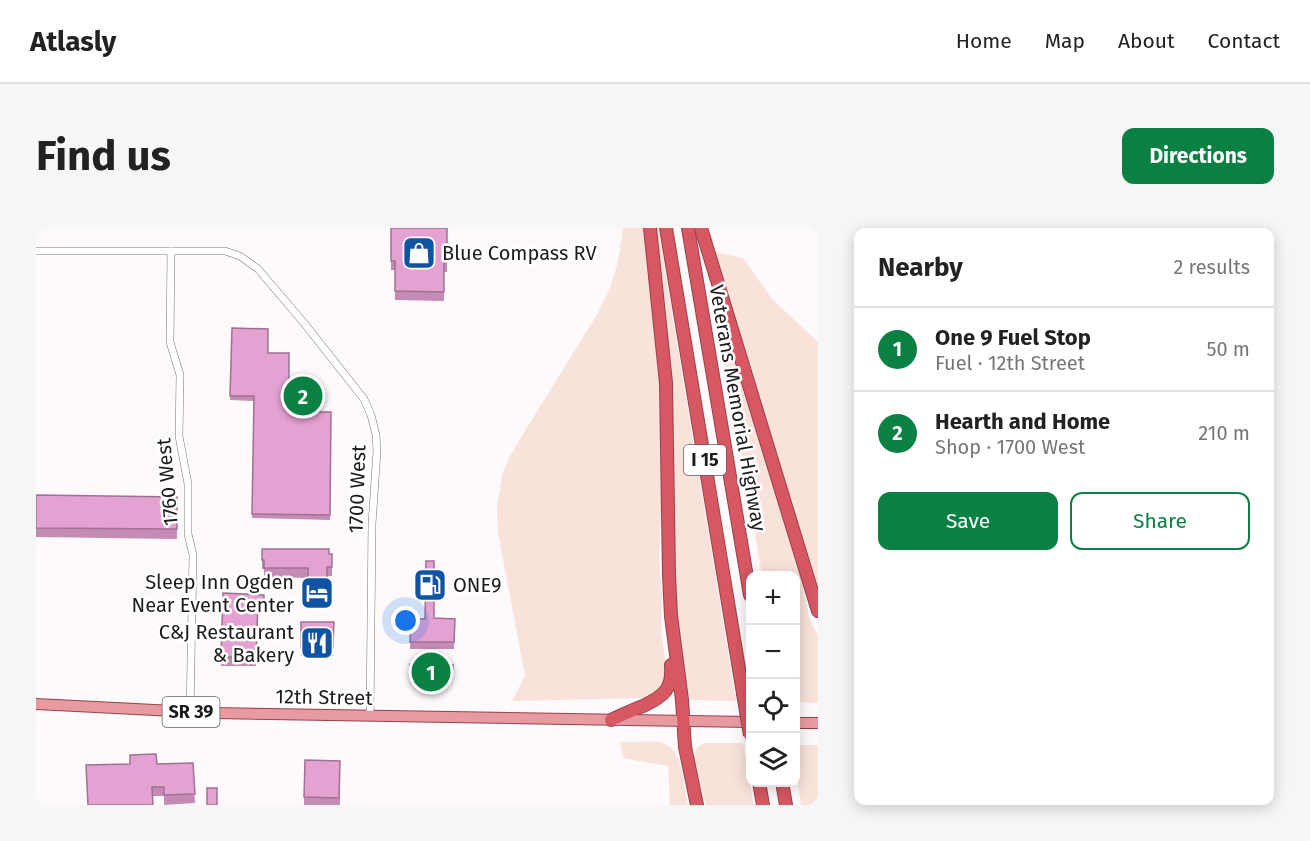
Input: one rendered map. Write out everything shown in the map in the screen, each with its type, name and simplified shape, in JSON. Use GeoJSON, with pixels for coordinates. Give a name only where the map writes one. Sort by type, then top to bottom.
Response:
{"type":"FeatureCollection","features":[{"type":"Feature","properties":{"kind":"highway"},"geometry":{"type":"LineString","coordinates":[[650,228],[666,383],[671,616],[682,699],[685,747],[697,805]]}},
{"type":"Feature","properties":{"kind":"highway","name":"Veterans Memorial Highway"},"geometry":{"type":"LineString","coordinates":[[666,228],[750,733]]}},
{"type":"Feature","properties":{"kind":"highway","name":"Veterans Memorial Highway"},"geometry":{"type":"LineString","coordinates":[[687,228],[746,572]]}},
{"type":"Feature","properties":{"kind":"highway"},"geometry":{"type":"LineString","coordinates":[[701,228],[818,612]]}},
{"type":"Feature","properties":{"kind":"highway"},"geometry":{"type":"LineString","coordinates":[[611,720],[655,700],[663,695],[669,686],[671,678],[668,641],[671,616]]}},
{"type":"Feature","properties":{"kind":"highway"},"geometry":{"type":"LineString","coordinates":[[760,787],[763,805]]}},
{"type":"Feature","properties":{"kind":"highway"},"geometry":{"type":"LineString","coordinates":[[783,787],[786,805]]}},
{"type":"Feature","properties":{"kind":"main road","name":"12th Street"},"geometry":{"type":"LineString","coordinates":[[36,704],[190,712],[611,720]]}},
{"type":"Feature","properties":{"kind":"main road","name":"SR 39"},"geometry":{"type":"LineString","coordinates":[[611,720],[746,722]]}},
{"type":"Feature","properties":{"kind":"main road"},"geometry":{"type":"LineString","coordinates":[[800,723],[818,723]]}},
{"type":"Feature","properties":{"kind":"street"},"geometry":{"type":"LineString","coordinates":[[36,251],[171,251]]}},
{"type":"Feature","properties":{"kind":"street","name":"1700 West"},"geometry":{"type":"LineString","coordinates":[[171,251],[225,251],[240,256],[258,269],[364,399],[371,415],[376,435],[376,451],[371,546],[370,716]]}},
{"type":"Feature","properties":{"kind":"street","name":"1760 West"},"geometry":{"type":"LineString","coordinates":[[171,251],[170,342],[180,375],[179,436],[188,484],[188,534],[193,555],[190,712]]}},
{"type":"Feature","properties":{"kind":"shaded area"},"geometry":{"type":"Polygon","coordinates":[[[623,228],[643,228],[660,377],[662,490],[659,558],[665,682],[654,695],[645,698],[512,701],[525,676],[498,533],[497,507],[502,476],[509,458],[598,313],[610,288],[618,262],[623,228]]]}},
{"type":"Feature","properties":{"kind":"shaded area"},"geometry":{"type":"Polygon","coordinates":[[[655,228],[658,228],[736,701],[694,700],[688,695],[677,612],[655,228]]]}},
{"type":"Feature","properties":{"kind":"shaded area"},"geometry":{"type":"Polygon","coordinates":[[[715,252],[743,258],[772,299],[818,342],[818,586],[715,252]]]}},
{"type":"Feature","properties":{"kind":"shaded area"},"geometry":{"type":"Polygon","coordinates":[[[712,284],[799,571],[761,571],[712,284]]]}},
{"type":"Feature","properties":{"kind":"shaded area"},"geometry":{"type":"Polygon","coordinates":[[[800,575],[809,617],[818,636],[818,703],[800,702],[800,575]]]}},
{"type":"Feature","properties":{"kind":"shaded area"},"geometry":{"type":"Polygon","coordinates":[[[620,742],[658,742],[674,751],[681,768],[688,805],[670,805],[668,766],[623,758],[620,742]]]}},
{"type":"Feature","properties":{"kind":"shaded area"},"geometry":{"type":"Polygon","coordinates":[[[705,743],[743,743],[746,760],[746,787],[751,787],[754,805],[706,805],[694,760],[694,754],[699,746],[705,743]]]}},
{"type":"Feature","properties":{"kind":"shaded area"},"geometry":{"type":"Polygon","coordinates":[[[800,745],[818,745],[818,805],[801,805],[798,787],[800,787],[800,745]]]}},
{"type":"Feature","properties":{"kind":"building","name":"Blue Compass RV"},"geometry":{"type":"Polygon","coordinates":[[[391,228],[447,228],[444,292],[395,291],[395,261],[391,261],[391,228]]]}},
{"type":"Feature","properties":{"kind":"building"},"geometry":{"type":"Polygon","coordinates":[[[232,328],[268,329],[268,353],[289,353],[289,379],[310,380],[310,412],[331,412],[330,515],[252,514],[254,396],[230,396],[232,328]]]}},
{"type":"Feature","properties":{"kind":"building"},"geometry":{"type":"Polygon","coordinates":[[[36,495],[177,497],[177,529],[36,528],[36,495]]]}},
{"type":"Feature","properties":{"kind":"building","name":"Sleep Inn Ogden Near Event Center"},"geometry":{"type":"Polygon","coordinates":[[[262,549],[329,549],[329,554],[332,554],[332,567],[327,567],[327,599],[308,599],[308,568],[264,568],[262,549]]]}},
{"type":"Feature","properties":{"kind":"building"},"geometry":{"type":"Polygon","coordinates":[[[426,561],[434,561],[434,618],[455,619],[454,642],[410,642],[411,619],[425,619],[426,561]]]}},
{"type":"Feature","properties":{"kind":"building"},"geometry":{"type":"Polygon","coordinates":[[[223,593],[264,595],[264,601],[258,602],[256,657],[221,657],[223,593]]]}},
{"type":"Feature","properties":{"kind":"building"},"geometry":{"type":"Polygon","coordinates":[[[301,622],[334,622],[333,647],[301,647],[301,622]]]}},
{"type":"Feature","properties":{"kind":"building"},"geometry":{"type":"Polygon","coordinates":[[[410,664],[453,665],[452,674],[410,673],[410,664]]]}},
{"type":"Feature","properties":{"kind":"building"},"geometry":{"type":"Polygon","coordinates":[[[156,754],[157,764],[193,763],[195,794],[164,795],[164,787],[152,787],[153,805],[88,805],[86,765],[130,764],[130,755],[156,754]]]}},
{"type":"Feature","properties":{"kind":"building"},"geometry":{"type":"Polygon","coordinates":[[[305,760],[340,761],[339,798],[304,797],[305,760]]]}},
{"type":"Feature","properties":{"kind":"building"},"geometry":{"type":"Polygon","coordinates":[[[207,788],[217,788],[217,805],[207,805],[207,788]]]}},
{"type":"Feature","properties":{"kind":"place","name":"Blue Compass RV"},"geometry":{"type":"Point","coordinates":[419,253]}},
{"type":"Feature","properties":{"kind":"place","name":"Hearth and Home"},"geometry":{"type":"Point","coordinates":[303,396]}},
{"type":"Feature","properties":{"kind":"place","name":"ONE9"},"geometry":{"type":"Point","coordinates":[430,585]}},
{"type":"Feature","properties":{"kind":"place","name":"Sleep Inn Ogden Near Event Center"},"geometry":{"type":"Point","coordinates":[317,593]}},
{"type":"Feature","properties":{"kind":"place","name":"C&J Restaurant & Bakery"},"geometry":{"type":"Point","coordinates":[317,643]}},
{"type":"Feature","properties":{"kind":"place","name":"One 9 Fuel Stop"},"geometry":{"type":"Point","coordinates":[431,672]}}]}
